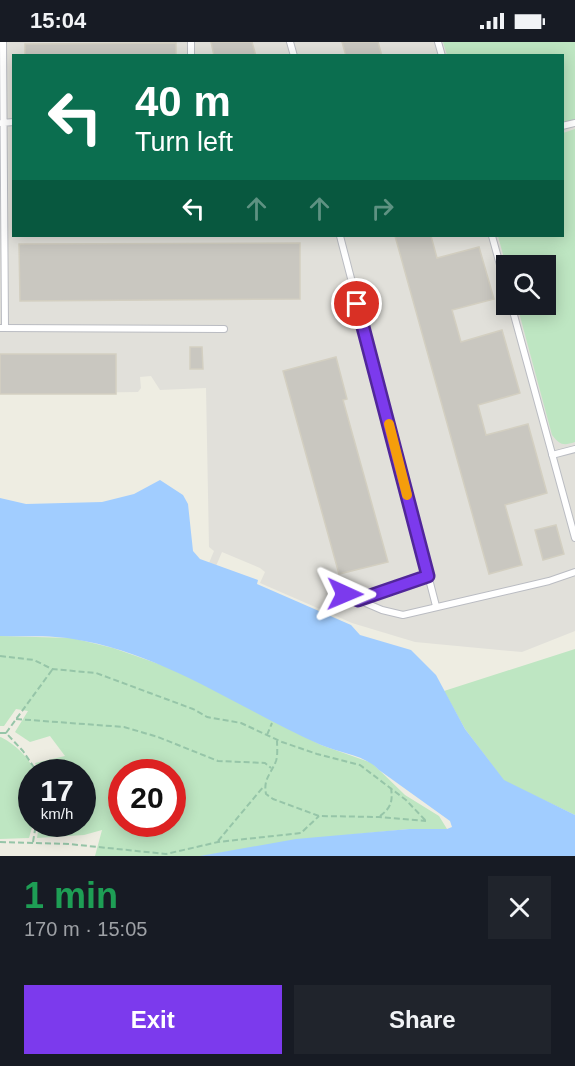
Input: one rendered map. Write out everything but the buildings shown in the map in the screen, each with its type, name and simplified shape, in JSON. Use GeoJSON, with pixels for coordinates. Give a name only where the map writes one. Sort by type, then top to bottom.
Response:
{"type":"FeatureCollection","features":[{"type":"Feature","properties":{"kind":"lane"},"geometry":{"type":"LineString","coordinates":[[3,42],[3,328],[224,329]]}},
{"type":"Feature","properties":{"kind":"lane"},"geometry":{"type":"LineString","coordinates":[[340,237],[436,606]]}},
{"type":"Feature","properties":{"kind":"lane"},"geometry":{"type":"LineString","coordinates":[[492,237],[497,255]]}},
{"type":"Feature","properties":{"kind":"lane"},"geometry":{"type":"LineString","coordinates":[[514,315],[575,538]]}},
{"type":"Feature","properties":{"kind":"lane"},"geometry":{"type":"LineString","coordinates":[[552,455],[575,449]]}},
{"type":"Feature","properties":{"kind":"lane"},"geometry":{"type":"LineString","coordinates":[[333,589],[382,610],[403,615],[549,581],[575,572]]}},
{"type":"Feature","properties":{"kind":"lane"},"geometry":{"type":"LineString","coordinates":[[358,600],[428,576]]}},
{"type":"Feature","properties":{"kind":"path"},"geometry":{"type":"LineString","coordinates":[[0,656],[34,660],[52,669],[96,673],[193,709],[207,717],[241,723],[277,740],[316,754],[360,765],[391,788],[426,821],[380,817],[319,816],[273,799],[266,794],[264,786]]}},
{"type":"Feature","properties":{"kind":"path"},"geometry":{"type":"LineString","coordinates":[[6,733],[52,669]]}},
{"type":"Feature","properties":{"kind":"path"},"geometry":{"type":"LineString","coordinates":[[16,719],[124,727],[158,736],[218,761],[265,763],[271,768]]}},
{"type":"Feature","properties":{"kind":"path"},"geometry":{"type":"LineString","coordinates":[[267,735],[272,723]]}},
{"type":"Feature","properties":{"kind":"path"},"geometry":{"type":"LineString","coordinates":[[0,732],[6,733],[28,759]]}},
{"type":"Feature","properties":{"kind":"path"},"geometry":{"type":"LineString","coordinates":[[218,842],[264,786],[276,759],[277,740]]}},
{"type":"Feature","properties":{"kind":"path"},"geometry":{"type":"LineString","coordinates":[[380,817],[388,810],[392,802],[391,788]]}},
{"type":"Feature","properties":{"kind":"path"},"geometry":{"type":"LineString","coordinates":[[0,842],[33,842],[166,854],[218,842],[301,833],[319,816]]}},
{"type":"Feature","properties":{"kind":"path"},"geometry":{"type":"LineString","coordinates":[[33,842],[34,837]]}},
{"type":"Feature","properties":{"kind":"shaded area"},"geometry":{"type":"Polygon","coordinates":[[[0,42],[575,42],[575,631],[522,652],[415,642],[352,623],[260,583],[265,572],[222,552],[216,566],[209,563],[214,551],[209,547],[206,388],[160,390],[151,376],[140,377],[141,388],[138,392],[0,394],[0,42]]]}},
{"type":"Feature","properties":{"kind":"green space"},"geometry":{"type":"Polygon","coordinates":[[[443,42],[575,42],[575,120],[564,122],[564,54],[447,54],[443,42]]]}},
{"type":"Feature","properties":{"kind":"green space"},"geometry":{"type":"Polygon","coordinates":[[[575,129],[575,442],[565,444],[560,443],[552,435],[520,315],[556,315],[556,255],[503,255],[498,237],[564,237],[564,133],[575,129]]]}},
{"type":"Feature","properties":{"kind":"green space"},"geometry":{"type":"Polygon","coordinates":[[[0,636],[72,638],[113,648],[182,672],[321,745],[372,763],[405,795],[439,816],[447,829],[409,829],[297,840],[202,856],[95,856],[102,830],[96,832],[96,759],[52,759],[65,756],[50,736],[30,742],[15,732],[28,711],[16,709],[4,726],[0,726],[0,636]]]}},
{"type":"Feature","properties":{"kind":"green space"},"geometry":{"type":"Polygon","coordinates":[[[575,649],[575,815],[504,781],[465,729],[444,691],[575,649]]]}},
{"type":"Feature","properties":{"kind":"green space"},"geometry":{"type":"Polygon","coordinates":[[[0,737],[27,759],[18,759],[18,837],[29,837],[0,839],[0,737]]]}},
{"type":"Feature","properties":{"kind":"water"},"geometry":{"type":"Polygon","coordinates":[[[160,480],[183,495],[188,504],[193,551],[200,559],[258,580],[257,584],[351,625],[360,635],[411,650],[436,675],[465,729],[504,780],[575,815],[575,856],[200,856],[296,839],[452,827],[450,821],[367,761],[321,745],[291,731],[170,669],[139,656],[73,639],[0,636],[0,498],[26,504],[102,502],[134,494],[160,480]]]}},
{"type":"Feature","properties":{"kind":"slow traffic"},"geometry":{"type":"LineString","coordinates":[[389,424],[407,495]]}},
{"type":"Feature","properties":{"kind":"route"},"geometry":{"type":"LineString","coordinates":[[345,594],[358,600],[428,576],[357,304]]}}]}
